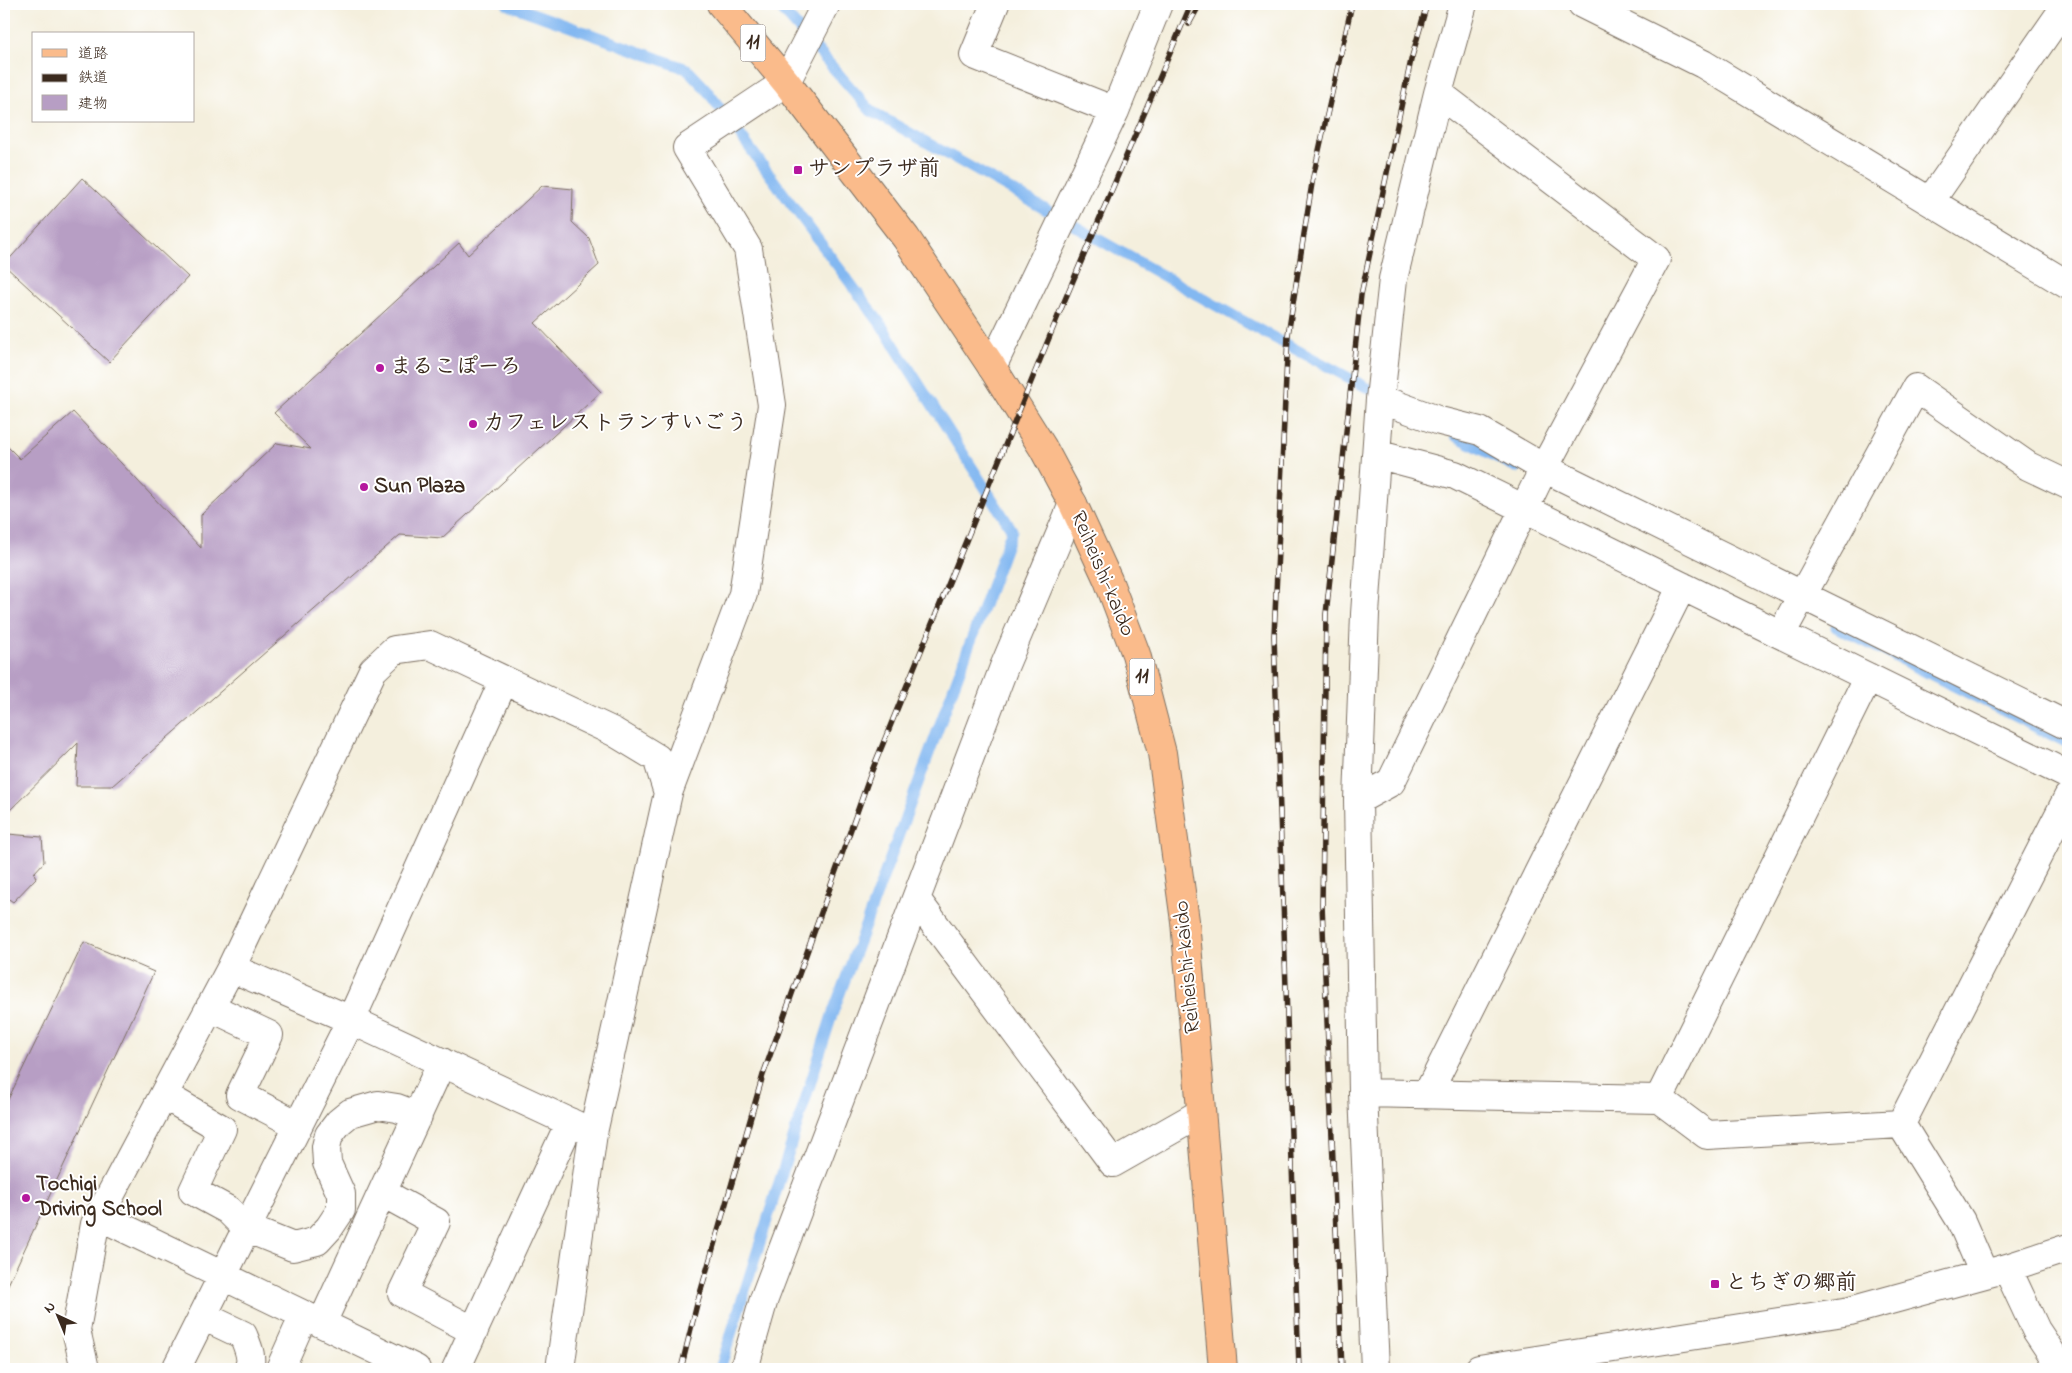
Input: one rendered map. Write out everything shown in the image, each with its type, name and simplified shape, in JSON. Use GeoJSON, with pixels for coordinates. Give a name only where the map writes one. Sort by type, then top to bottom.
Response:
{"type":"FeatureCollection","features":[{"type":"Feature","properties":{"kind":"main road","name":"Reiheishi-kaido"},"geometry":{"type":"LineString","coordinates":[[721,4],[786,82],[906,238],[992,367],[1043,448],[1073,504],[1108,580],[1136,654],[1162,753],[1185,922],[1223,1369]]}},
{"type":"Feature","properties":{"kind":"street"},"geometry":{"type":"LineString","coordinates":[[560,1369],[582,1128],[668,793],[743,594],[772,405],[748,248],[687,148],[786,82],[826,4]]}},
{"type":"Feature","properties":{"kind":"street"},"geometry":{"type":"LineString","coordinates":[[996,4],[974,55],[1115,111]]}},
{"type":"Feature","properties":{"kind":"street"},"geometry":{"type":"LineString","coordinates":[[992,367],[1115,111],[1158,4]]}},
{"type":"Feature","properties":{"kind":"street"},"geometry":{"type":"LineString","coordinates":[[1374,1369],[1363,1093],[1358,800],[1365,614],[1380,399],[1393,280],[1438,93],[1463,4]]}},
{"type":"Feature","properties":{"kind":"street"},"geometry":{"type":"LineString","coordinates":[[1582,4],[1703,64],[1931,200],[2068,285]]}},
{"type":"Feature","properties":{"kind":"street"},"geometry":{"type":"LineString","coordinates":[[1931,200],[2063,8]]}},
{"type":"Feature","properties":{"kind":"street"},"geometry":{"type":"LineString","coordinates":[[1358,800],[1391,782],[1544,468],[1656,259],[1438,93]]}},
{"type":"Feature","properties":{"kind":"street"},"geometry":{"type":"LineString","coordinates":[[1781,634],[1916,388],[2028,466],[2068,486]]}},
{"type":"Feature","properties":{"kind":"street"},"geometry":{"type":"LineString","coordinates":[[1380,399],[1440,421],[1480,432],[1544,468],[2068,726]]}},
{"type":"Feature","properties":{"kind":"street"},"geometry":{"type":"LineString","coordinates":[[1376,454],[1455,475],[1523,510],[2068,775]]}},
{"type":"Feature","properties":{"kind":"street"},"geometry":{"type":"LineString","coordinates":[[744,1369],[764,1299],[1004,667],[1073,504]]}},
{"type":"Feature","properties":{"kind":"street"},"geometry":{"type":"LineString","coordinates":[[1428,1094],[1682,586]]}},
{"type":"Feature","properties":{"kind":"street"},"geometry":{"type":"LineString","coordinates":[[85,1369],[76,1330],[95,1224],[231,968],[373,670],[394,650],[430,645],[614,732],[657,758],[668,793]]}},
{"type":"Feature","properties":{"kind":"street"},"geometry":{"type":"LineString","coordinates":[[1659,1099],[1868,677]]}},
{"type":"Feature","properties":{"kind":"street"},"geometry":{"type":"LineString","coordinates":[[176,1369],[351,1020],[504,680]]}},
{"type":"Feature","properties":{"kind":"street"},"geometry":{"type":"LineString","coordinates":[[1901,1124],[2068,797]]}},
{"type":"Feature","properties":{"kind":"street"},"geometry":{"type":"LineString","coordinates":[[916,899],[1113,1163],[1201,1113]]}},
{"type":"Feature","properties":{"kind":"street"},"geometry":{"type":"LineString","coordinates":[[231,968],[351,1020],[582,1128]]}},
{"type":"Feature","properties":{"kind":"street"},"geometry":{"type":"LineString","coordinates":[[210,1007],[268,1035],[240,1095],[298,1125]]}},
{"type":"Feature","properties":{"kind":"street"},"geometry":{"type":"LineString","coordinates":[[282,1369],[313,1319],[383,1193],[442,1062]]}},
{"type":"Feature","properties":{"kind":"street"},"geometry":{"type":"LineString","coordinates":[[1363,1093],[1659,1099],[1707,1136],[1901,1124]]}},
{"type":"Feature","properties":{"kind":"street"},"geometry":{"type":"LineString","coordinates":[[164,1094],[222,1129],[193,1191],[228,1210],[246,1228],[293,1247],[317,1241],[329,1228],[341,1210],[341,1194],[327,1163],[326,1147],[329,1135],[339,1122],[350,1113],[378,1105],[398,1108],[418,1116]]}},
{"type":"Feature","properties":{"kind":"street"},"geometry":{"type":"LineString","coordinates":[[1901,1124],[1961,1221],[2062,1369]]}},
{"type":"Feature","properties":{"kind":"street"},"geometry":{"type":"LineString","coordinates":[[456,1369],[474,1331],[582,1128]]}},
{"type":"Feature","properties":{"kind":"street"},"geometry":{"type":"LineString","coordinates":[[383,1193],[436,1222],[402,1294],[474,1331]]}},
{"type":"Feature","properties":{"kind":"street"},"geometry":{"type":"LineString","coordinates":[[99,1216],[313,1319],[377,1361],[416,1369]]}},
{"type":"Feature","properties":{"kind":"street"},"geometry":{"type":"LineString","coordinates":[[1479,1369],[1850,1311],[1996,1271],[2068,1248]]}},
{"type":"Feature","properties":{"kind":"street"},"geometry":{"type":"LineString","coordinates":[[203,1316],[243,1335],[249,1350],[250,1365],[248,1369]]}},
{"type":"Feature","properties":{"kind":"building"},"geometry":{"type":"Polygon","coordinates":[[[82,178],[188,277],[109,362],[4,265],[82,178]]]}},
{"type":"Feature","properties":{"kind":"building","name":"Sun Plaza"},"geometry":{"type":"Polygon","coordinates":[[[542,186],[573,189],[572,222],[589,238],[599,265],[535,323],[601,392],[442,538],[400,535],[112,786],[76,786],[78,743],[4,816],[4,443],[20,459],[73,412],[201,548],[201,515],[277,443],[311,449],[274,413],[459,243],[468,255],[542,186]]]}},
{"type":"Feature","properties":{"kind":"building"},"geometry":{"type":"Polygon","coordinates":[[[8,834],[42,837],[44,862],[34,873],[36,878],[13,902],[6,897],[4,900],[4,837],[8,834]]]}},
{"type":"Feature","properties":{"kind":"building","name":"Tochigi Driving School"},"geometry":{"type":"Polygon","coordinates":[[[84,942],[154,972],[6,1289],[4,1288],[4,1108],[84,942]]]}},
{"type":"Feature","properties":{"kind":"waterway"},"geometry":{"type":"LineString","coordinates":[[507,4],[687,69],[705,88],[880,323],[1012,530],[832,1015],[720,1369]]}},
{"type":"Feature","properties":{"kind":"waterway"},"geometry":{"type":"LineString","coordinates":[[777,4],[871,111],[1254,327],[1381,395]]}},
{"type":"Feature","properties":{"kind":"waterway"},"geometry":{"type":"LineString","coordinates":[[1456,436],[1517,468]]}},
{"type":"Feature","properties":{"kind":"waterway"},"geometry":{"type":"LineString","coordinates":[[1836,627],[2068,743]]}},
{"type":"Feature","properties":{"kind":"railway"},"geometry":{"type":"LineString","coordinates":[[681,1369],[697,1304],[763,1075],[871,773],[1058,316],[1191,4]]}},
{"type":"Feature","properties":{"kind":"railway"},"geometry":{"type":"LineString","coordinates":[[1189,24],[1200,4]]}},
{"type":"Feature","properties":{"kind":"railway"},"geometry":{"type":"LineString","coordinates":[[1299,1369],[1274,636],[1288,335],[1313,177],[1352,4]]}},
{"type":"Feature","properties":{"kind":"railway"},"geometry":{"type":"LineString","coordinates":[[1342,1369],[1322,905],[1326,614],[1361,295],[1411,60],[1427,4]]}},
{"type":"Feature","properties":{"kind":"place","name":"サンプラザ前"},"geometry":{"type":"Point","coordinates":[798,170]}},
{"type":"Feature","properties":{"kind":"place","name":"まるこぽーろ"},"geometry":{"type":"Point","coordinates":[380,368]}},
{"type":"Feature","properties":{"kind":"place","name":"カフェレストランすいごう"},"geometry":{"type":"Point","coordinates":[473,424]}},
{"type":"Feature","properties":{"kind":"place","name":"Sun Plaza"},"geometry":{"type":"Point","coordinates":[364,487]}},
{"type":"Feature","properties":{"kind":"place","name":"Tochigi Driving School"},"geometry":{"type":"Point","coordinates":[26,1198]}},
{"type":"Feature","properties":{"kind":"place","name":"とちぎの郷前"},"geometry":{"type":"Point","coordinates":[1715,1284]}}]}
